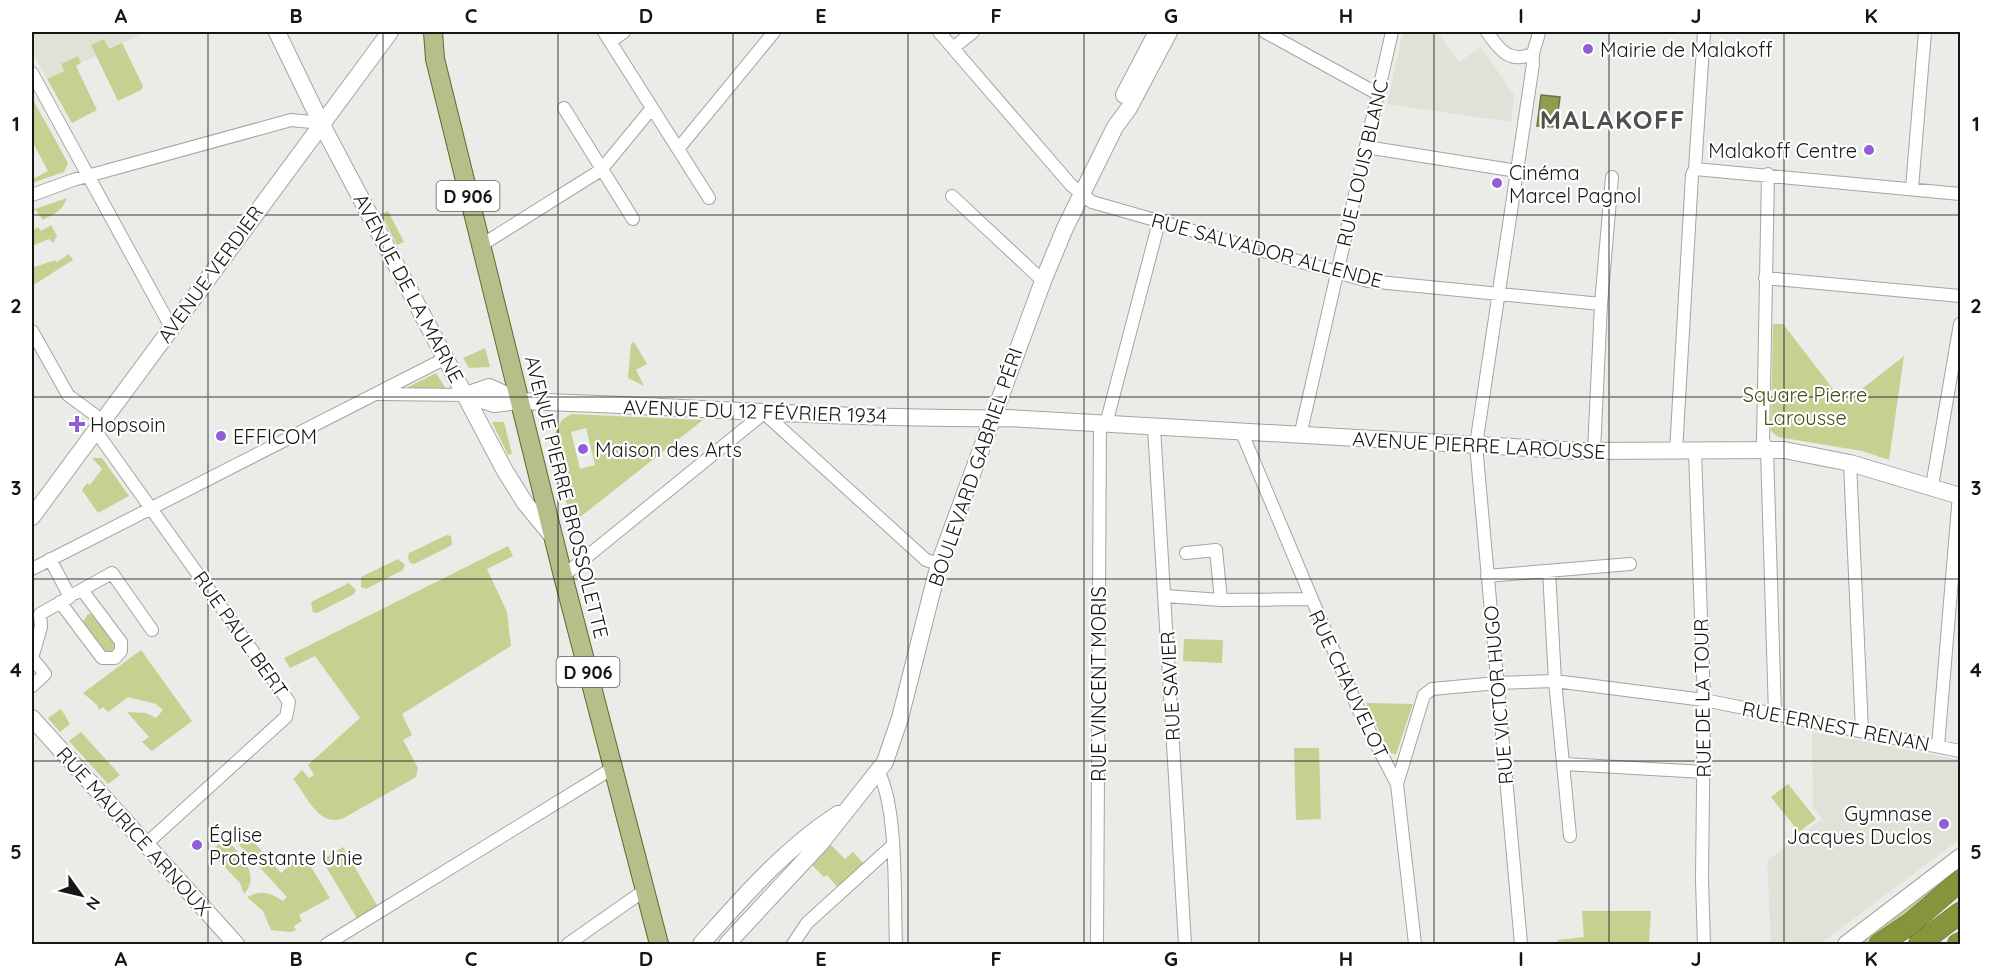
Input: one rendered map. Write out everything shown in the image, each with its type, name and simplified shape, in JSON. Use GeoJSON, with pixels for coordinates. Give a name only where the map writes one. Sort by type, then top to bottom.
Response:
{"type":"FeatureCollection","features":[{"type":"Feature","properties":{"kind":"highway"},"geometry":{"type":"LineString","coordinates":[[1880,945],[1911,924],[1960,881]]}},
{"type":"Feature","properties":{"kind":"highway"},"geometry":{"type":"LineString","coordinates":[[1919,945],[1960,913]]}},
{"type":"Feature","properties":{"kind":"main road","name":"AVENUE DE LA MARNE"},"geometry":{"type":"LineString","coordinates":[[277,32],[321,123],[520,497],[553,537]]}},
{"type":"Feature","properties":{"kind":"main road","name":"AVENUE VERDIER"},"geometry":{"type":"LineString","coordinates":[[32,517],[390,32]]}},
{"type":"Feature","properties":{"kind":"main road","name":"AVENUE PIERRE BROSSOLETTE"},"geometry":{"type":"LineString","coordinates":[[422,32],[435,59]]}},
{"type":"Feature","properties":{"kind":"main road","name":"AVENUE PIERRE BROSSOLETTE"},"geometry":{"type":"LineString","coordinates":[[433,32],[435,59],[480,246],[659,945]]}},
{"type":"Feature","properties":{"kind":"main road","name":"BOULEVARD GABRIEL PÉRI"},"geometry":{"type":"LineString","coordinates":[[727,945],[820,844],[848,807],[879,773],[900,718],[939,564],[1043,280],[1114,127],[1120,105],[1142,56],[1157,32]]}},
{"type":"Feature","properties":{"kind":"main road","name":"BOULEVARD GABRIEL PÉRI"},"geometry":{"type":"LineString","coordinates":[[1114,127],[1129,108],[1169,32]]}},
{"type":"Feature","properties":{"kind":"main road","name":"AVENUE DU 12 FÉVRIER 1934"},"geometry":{"type":"LineString","coordinates":[[466,395],[494,404],[519,401],[764,413],[992,418]]}},
{"type":"Feature","properties":{"kind":"main road","name":"AVENUE PIERRE LAROUSSE"},"geometry":{"type":"LineString","coordinates":[[992,418],[1594,451],[1767,450],[1850,463],[1960,496]]}},
{"type":"Feature","properties":{"kind":"main road","name":"RUE MAURICE ARNOUX"},"geometry":{"type":"LineString","coordinates":[[32,718],[236,945]]}},
{"type":"Feature","properties":{"kind":"main road","name":"BOULEVARD GABRIEL PÉRI"},"geometry":{"type":"LineString","coordinates":[[701,945],[779,860],[807,835],[848,807]]}},
{"type":"Feature","properties":{"kind":"main road"},"geometry":{"type":"LineString","coordinates":[[1846,945],[1960,857]]}},
{"type":"Feature","properties":{"kind":"street"},"geometry":{"type":"LineString","coordinates":[[624,32],[607,36],[709,198]]}},
{"type":"Feature","properties":{"kind":"street"},"geometry":{"type":"LineString","coordinates":[[678,149],[774,32]]}},
{"type":"Feature","properties":{"kind":"street"},"geometry":{"type":"LineString","coordinates":[[939,32],[1081,194]]}},
{"type":"Feature","properties":{"kind":"street"},"geometry":{"type":"LineString","coordinates":[[953,48],[973,32]]}},
{"type":"Feature","properties":{"kind":"street"},"geometry":{"type":"LineString","coordinates":[[1265,32],[1378,94]]}},
{"type":"Feature","properties":{"kind":"street","name":"RUE LOUIS BLANC"},"geometry":{"type":"LineString","coordinates":[[1300,436],[1392,32]]}},
{"type":"Feature","properties":{"kind":"street"},"geometry":{"type":"LineString","coordinates":[[1487,32],[1501,51],[1509,57],[1521,59],[1532,54]]}},
{"type":"Feature","properties":{"kind":"street","name":"RUE VICTOR HUGO"},"geometry":{"type":"LineString","coordinates":[[1521,945],[1476,445],[1533,64],[1532,54],[1537,45],[1539,32]]}},
{"type":"Feature","properties":{"kind":"street"},"geometry":{"type":"LineString","coordinates":[[1676,452],[1692,175],[1695,169],[1704,32]]}},
{"type":"Feature","properties":{"kind":"street"},"geometry":{"type":"LineString","coordinates":[[1912,188],[1925,32]]}},
{"type":"Feature","properties":{"kind":"street"},"geometry":{"type":"LineString","coordinates":[[32,73],[171,327]]}},
{"type":"Feature","properties":{"kind":"street"},"geometry":{"type":"LineString","coordinates":[[564,108],[633,219]]}},
{"type":"Feature","properties":{"kind":"street"},"geometry":{"type":"LineString","coordinates":[[480,246],[601,170],[652,108]]}},
{"type":"Feature","properties":{"kind":"street"},"geometry":{"type":"LineString","coordinates":[[32,195],[291,120],[321,123]]}},
{"type":"Feature","properties":{"kind":"street"},"geometry":{"type":"LineString","coordinates":[[1366,147],[1517,171]]}},
{"type":"Feature","properties":{"kind":"street"},"geometry":{"type":"LineString","coordinates":[[1695,169],[1768,174],[1960,194]]}},
{"type":"Feature","properties":{"kind":"street"},"geometry":{"type":"LineString","coordinates":[[1768,174],[1763,440],[1767,450],[1775,714]]}},
{"type":"Feature","properties":{"kind":"street"},"geometry":{"type":"LineString","coordinates":[[1594,451],[1601,304],[1612,177]]}},
{"type":"Feature","properties":{"kind":"street","name":"RUE SALVADOR ALLENDE"},"geometry":{"type":"LineString","coordinates":[[1081,194],[1092,201],[1159,222],[1368,281],[1601,304]]}},
{"type":"Feature","properties":{"kind":"street"},"geometry":{"type":"LineString","coordinates":[[952,196],[1043,280]]}},
{"type":"Feature","properties":{"kind":"street","name":"RUE VINCENT MORIS"},"geometry":{"type":"LineString","coordinates":[[1097,945],[1103,424],[1159,222]]}},
{"type":"Feature","properties":{"kind":"street"},"geometry":{"type":"LineString","coordinates":[[1765,278],[1960,296]]}},
{"type":"Feature","properties":{"kind":"street"},"geometry":{"type":"LineString","coordinates":[[1932,486],[1960,324]]}},
{"type":"Feature","properties":{"kind":"street","name":"RUE PAUL BERT"},"geometry":{"type":"LineString","coordinates":[[32,331],[68,395],[99,425],[152,508],[289,702],[286,717],[146,844]]}},
{"type":"Feature","properties":{"kind":"street"},"geometry":{"type":"LineString","coordinates":[[32,569],[446,358]]}},
{"type":"Feature","properties":{"kind":"street"},"geometry":{"type":"LineString","coordinates":[[375,394],[466,395]]}},
{"type":"Feature","properties":{"kind":"street"},"geometry":{"type":"LineString","coordinates":[[563,576],[764,413],[926,560],[939,564]]}},
{"type":"Feature","properties":{"kind":"street","name":"RUE SAVIER"},"geometry":{"type":"LineString","coordinates":[[1154,427],[1185,945]]}},
{"type":"Feature","properties":{"kind":"street","name":"RUE CHAUVELOT"},"geometry":{"type":"LineString","coordinates":[[1242,433],[1310,599],[1360,713],[1396,784],[1415,945]]}},
{"type":"Feature","properties":{"kind":"street","name":"RUE DE LA TOUR"},"geometry":{"type":"LineString","coordinates":[[1695,452],[1704,700],[1704,945]]}},
{"type":"Feature","properties":{"kind":"street"},"geometry":{"type":"LineString","coordinates":[[1850,463],[1862,731]]}},
{"type":"Feature","properties":{"kind":"street"},"geometry":{"type":"LineString","coordinates":[[1938,746],[1960,496]]}},
{"type":"Feature","properties":{"kind":"street"},"geometry":{"type":"LineString","coordinates":[[1186,552],[1216,550],[1221,600]]}},
{"type":"Feature","properties":{"kind":"street"},"geometry":{"type":"LineString","coordinates":[[50,559],[65,600],[102,658],[115,658],[121,651],[122,642],[82,590]]}},
{"type":"Feature","properties":{"kind":"street"},"geometry":{"type":"LineString","coordinates":[[1487,576],[1630,564]]}},
{"type":"Feature","properties":{"kind":"street"},"geometry":{"type":"LineString","coordinates":[[1549,571],[1555,681],[1570,836]]}},
{"type":"Feature","properties":{"kind":"street"},"geometry":{"type":"LineString","coordinates":[[32,686],[45,674],[32,658],[41,627],[40,614],[112,573],[152,630]]}},
{"type":"Feature","properties":{"kind":"street"},"geometry":{"type":"LineString","coordinates":[[1165,596],[1221,600],[1310,599]]}},
{"type":"Feature","properties":{"kind":"street","name":"RUE ERNEST RENAN"},"geometry":{"type":"LineString","coordinates":[[1396,784],[1424,695],[1432,689],[1497,683],[1555,681],[1704,700],[1960,751]]}},
{"type":"Feature","properties":{"kind":"street"},"geometry":{"type":"LineString","coordinates":[[1564,764],[1704,772]]}},
{"type":"Feature","properties":{"kind":"street"},"geometry":{"type":"LineString","coordinates":[[327,945],[613,768]]}},
{"type":"Feature","properties":{"kind":"street"},"geometry":{"type":"LineString","coordinates":[[879,773],[887,792],[892,846],[896,945]]}},
{"type":"Feature","properties":{"kind":"street"},"geometry":{"type":"LineString","coordinates":[[792,945],[807,923],[892,846]]}},
{"type":"Feature","properties":{"kind":"street"},"geometry":{"type":"LineString","coordinates":[[568,945],[645,890]]}},
{"type":"Feature","properties":{"kind":"shaded area"},"geometry":{"type":"Polygon","coordinates":[[[32,32],[136,32],[138,36],[109,49],[104,39],[91,45],[96,56],[81,63],[78,57],[61,65],[64,71],[47,79],[32,51],[32,32]]]}},
{"type":"Feature","properties":{"kind":"shaded area"},"geometry":{"type":"Polygon","coordinates":[[[1403,32],[1439,35],[1459,62],[1481,47],[1514,95],[1511,122],[1387,104],[1403,32]]]}},
{"type":"Feature","properties":{"kind":"shaded area"},"geometry":{"type":"Polygon","coordinates":[[[1541,95],[1560,97],[1556,127],[1537,126],[1541,95]]]}},
{"type":"Feature","properties":{"kind":"shaded area"},"geometry":{"type":"Polygon","coordinates":[[[1812,732],[1960,760],[1960,839],[1820,944],[1771,944],[1767,861],[1822,819],[1813,807],[1812,732]]]}},
{"type":"Feature","properties":{"kind":"green space"},"geometry":{"type":"Polygon","coordinates":[[[104,39],[109,49],[122,43],[143,86],[141,90],[118,101],[91,45],[104,39]]]}},
{"type":"Feature","properties":{"kind":"green space"},"geometry":{"type":"Polygon","coordinates":[[[78,56],[81,63],[76,66],[97,110],[72,123],[47,79],[64,71],[61,64],[78,56]]]}},
{"type":"Feature","properties":{"kind":"green space"},"geometry":{"type":"Polygon","coordinates":[[[32,98],[68,163],[64,172],[32,183],[32,177],[33,179],[48,171],[32,141],[32,98]]]}},
{"type":"Feature","properties":{"kind":"green space"},"geometry":{"type":"Polygon","coordinates":[[[67,198],[60,210],[43,220],[36,210],[32,212],[32,210],[67,198]]]}},
{"type":"Feature","properties":{"kind":"green space"},"geometry":{"type":"Polygon","coordinates":[[[388,211],[404,242],[397,245],[381,214],[388,211]]]}},
{"type":"Feature","properties":{"kind":"green space"},"geometry":{"type":"Polygon","coordinates":[[[51,225],[57,236],[53,243],[49,239],[32,246],[32,231],[38,227],[41,231],[51,225]]]}},
{"type":"Feature","properties":{"kind":"green space"},"geometry":{"type":"Polygon","coordinates":[[[69,254],[73,260],[32,286],[32,268],[55,260],[57,262],[69,254]]]}},
{"type":"Feature","properties":{"kind":"green space","name":"Square Pierre Larousse"},"geometry":{"type":"Polygon","coordinates":[[[1773,324],[1783,324],[1844,403],[1904,356],[1889,460],[1862,451],[1778,437],[1771,431],[1773,324]]]}},
{"type":"Feature","properties":{"kind":"green space"},"geometry":{"type":"Polygon","coordinates":[[[634,342],[647,364],[636,370],[644,386],[628,378],[631,344],[634,342]]]}},
{"type":"Feature","properties":{"kind":"green space"},"geometry":{"type":"Polygon","coordinates":[[[485,348],[490,367],[469,368],[463,358],[485,348]]]}},
{"type":"Feature","properties":{"kind":"green space"},"geometry":{"type":"Polygon","coordinates":[[[436,373],[446,389],[408,388],[408,387],[436,373]]]}},
{"type":"Feature","properties":{"kind":"green space"},"geometry":{"type":"Polygon","coordinates":[[[571,414],[703,420],[570,525],[555,433],[562,420],[571,414]],[[586,428],[571,432],[580,469],[595,465],[586,428]]]}},
{"type":"Feature","properties":{"kind":"green space"},"geometry":{"type":"Polygon","coordinates":[[[492,422],[504,422],[512,454],[508,455],[492,422]]]}},
{"type":"Feature","properties":{"kind":"green space"},"geometry":{"type":"Polygon","coordinates":[[[92,458],[102,458],[129,496],[98,513],[82,490],[87,483],[90,485],[102,469],[92,458]]]}},
{"type":"Feature","properties":{"kind":"green space"},"geometry":{"type":"Polygon","coordinates":[[[447,535],[451,536],[452,545],[414,564],[410,563],[409,553],[447,535]]]}},
{"type":"Feature","properties":{"kind":"green space"},"geometry":{"type":"Polygon","coordinates":[[[508,546],[513,556],[487,569],[507,612],[511,646],[402,714],[412,735],[403,740],[418,768],[416,777],[342,819],[333,820],[319,814],[293,779],[302,770],[309,778],[314,775],[308,765],[360,718],[315,656],[290,668],[284,658],[508,546]]]}},
{"type":"Feature","properties":{"kind":"green space"},"geometry":{"type":"Polygon","coordinates":[[[398,559],[405,565],[403,570],[366,589],[361,587],[361,577],[398,559]]]}},
{"type":"Feature","properties":{"kind":"green space"},"geometry":{"type":"Polygon","coordinates":[[[349,583],[356,590],[354,594],[317,613],[313,612],[311,602],[349,583]]]}},
{"type":"Feature","properties":{"kind":"green space"},"geometry":{"type":"Polygon","coordinates":[[[88,614],[95,614],[117,642],[116,653],[105,655],[82,623],[88,614]]]}},
{"type":"Feature","properties":{"kind":"green space"},"geometry":{"type":"Polygon","coordinates":[[[1184,639],[1223,640],[1222,663],[1183,661],[1184,639]]]}},
{"type":"Feature","properties":{"kind":"green space"},"geometry":{"type":"Polygon","coordinates":[[[141,650],[192,721],[152,751],[142,742],[149,737],[127,712],[146,713],[156,718],[163,710],[156,704],[128,697],[108,712],[103,707],[99,710],[97,705],[83,693],[141,650]]]}},
{"type":"Feature","properties":{"kind":"green space"},"geometry":{"type":"Polygon","coordinates":[[[1366,703],[1413,704],[1396,754],[1389,753],[1366,703]]]}},
{"type":"Feature","properties":{"kind":"green space"},"geometry":{"type":"Polygon","coordinates":[[[61,709],[70,724],[60,732],[48,718],[61,709]]]}},
{"type":"Feature","properties":{"kind":"green space"},"geometry":{"type":"Polygon","coordinates":[[[81,732],[120,775],[108,784],[69,741],[81,732]]]}},
{"type":"Feature","properties":{"kind":"green space"},"geometry":{"type":"Polygon","coordinates":[[[1294,748],[1319,748],[1321,819],[1296,820],[1294,748]]]}},
{"type":"Feature","properties":{"kind":"green space"},"geometry":{"type":"Polygon","coordinates":[[[1788,784],[1816,819],[1799,832],[1771,797],[1788,784]]]}},
{"type":"Feature","properties":{"kind":"green space"},"geometry":{"type":"Polygon","coordinates":[[[239,825],[281,873],[299,857],[306,859],[330,898],[299,915],[302,921],[294,926],[296,930],[291,932],[271,930],[263,911],[247,897],[261,893],[283,901],[287,897],[229,834],[239,825]]]}},
{"type":"Feature","properties":{"kind":"green space"},"geometry":{"type":"Polygon","coordinates":[[[225,838],[242,857],[250,871],[251,879],[244,894],[240,883],[221,863],[208,854],[225,838]]]}},
{"type":"Feature","properties":{"kind":"green space"},"geometry":{"type":"Polygon","coordinates":[[[829,843],[845,859],[853,852],[865,865],[839,889],[827,875],[824,877],[811,864],[829,843]]]}},
{"type":"Feature","properties":{"kind":"green space"},"geometry":{"type":"Polygon","coordinates":[[[343,847],[378,907],[358,920],[322,860],[343,847]]]}},
{"type":"Feature","properties":{"kind":"green space"},"geometry":{"type":"Polygon","coordinates":[[[1947,876],[1951,881],[1868,944],[1857,944],[1947,876]]]}},
{"type":"Feature","properties":{"kind":"green space"},"geometry":{"type":"Polygon","coordinates":[[[1582,911],[1651,911],[1649,944],[1558,944],[1557,940],[1584,937],[1582,911]]]}},
{"type":"Feature","properties":{"kind":"place","name":"Mairie de Malakoff"},"geometry":{"type":"Point","coordinates":[1588,49]}},
{"type":"Feature","properties":{"kind":"place","name":"Malakoff Centre"},"geometry":{"type":"Point","coordinates":[1869,150]}},
{"type":"Feature","properties":{"kind":"place","name":"Cinéma Marcel Pagnol"},"geometry":{"type":"Point","coordinates":[1497,183]}},
{"type":"Feature","properties":{"kind":"place","name":"Hopsoin"},"geometry":{"type":"Point","coordinates":[77,424]}},
{"type":"Feature","properties":{"kind":"place","name":"EFFICOM"},"geometry":{"type":"Point","coordinates":[221,436]}},
{"type":"Feature","properties":{"kind":"place","name":"Maison des Arts"},"geometry":{"type":"Point","coordinates":[583,449]}},
{"type":"Feature","properties":{"kind":"place","name":"Gymnase Jacques Duclos"},"geometry":{"type":"Point","coordinates":[1944,824]}},
{"type":"Feature","properties":{"kind":"place","name":"Église Protestante Unie"},"geometry":{"type":"Point","coordinates":[197,845]}},
{"type":"Feature","properties":{"kind":"district","name":"MALAKOFF"},"geometry":{"type":"Point","coordinates":[1613,119]}}]}
